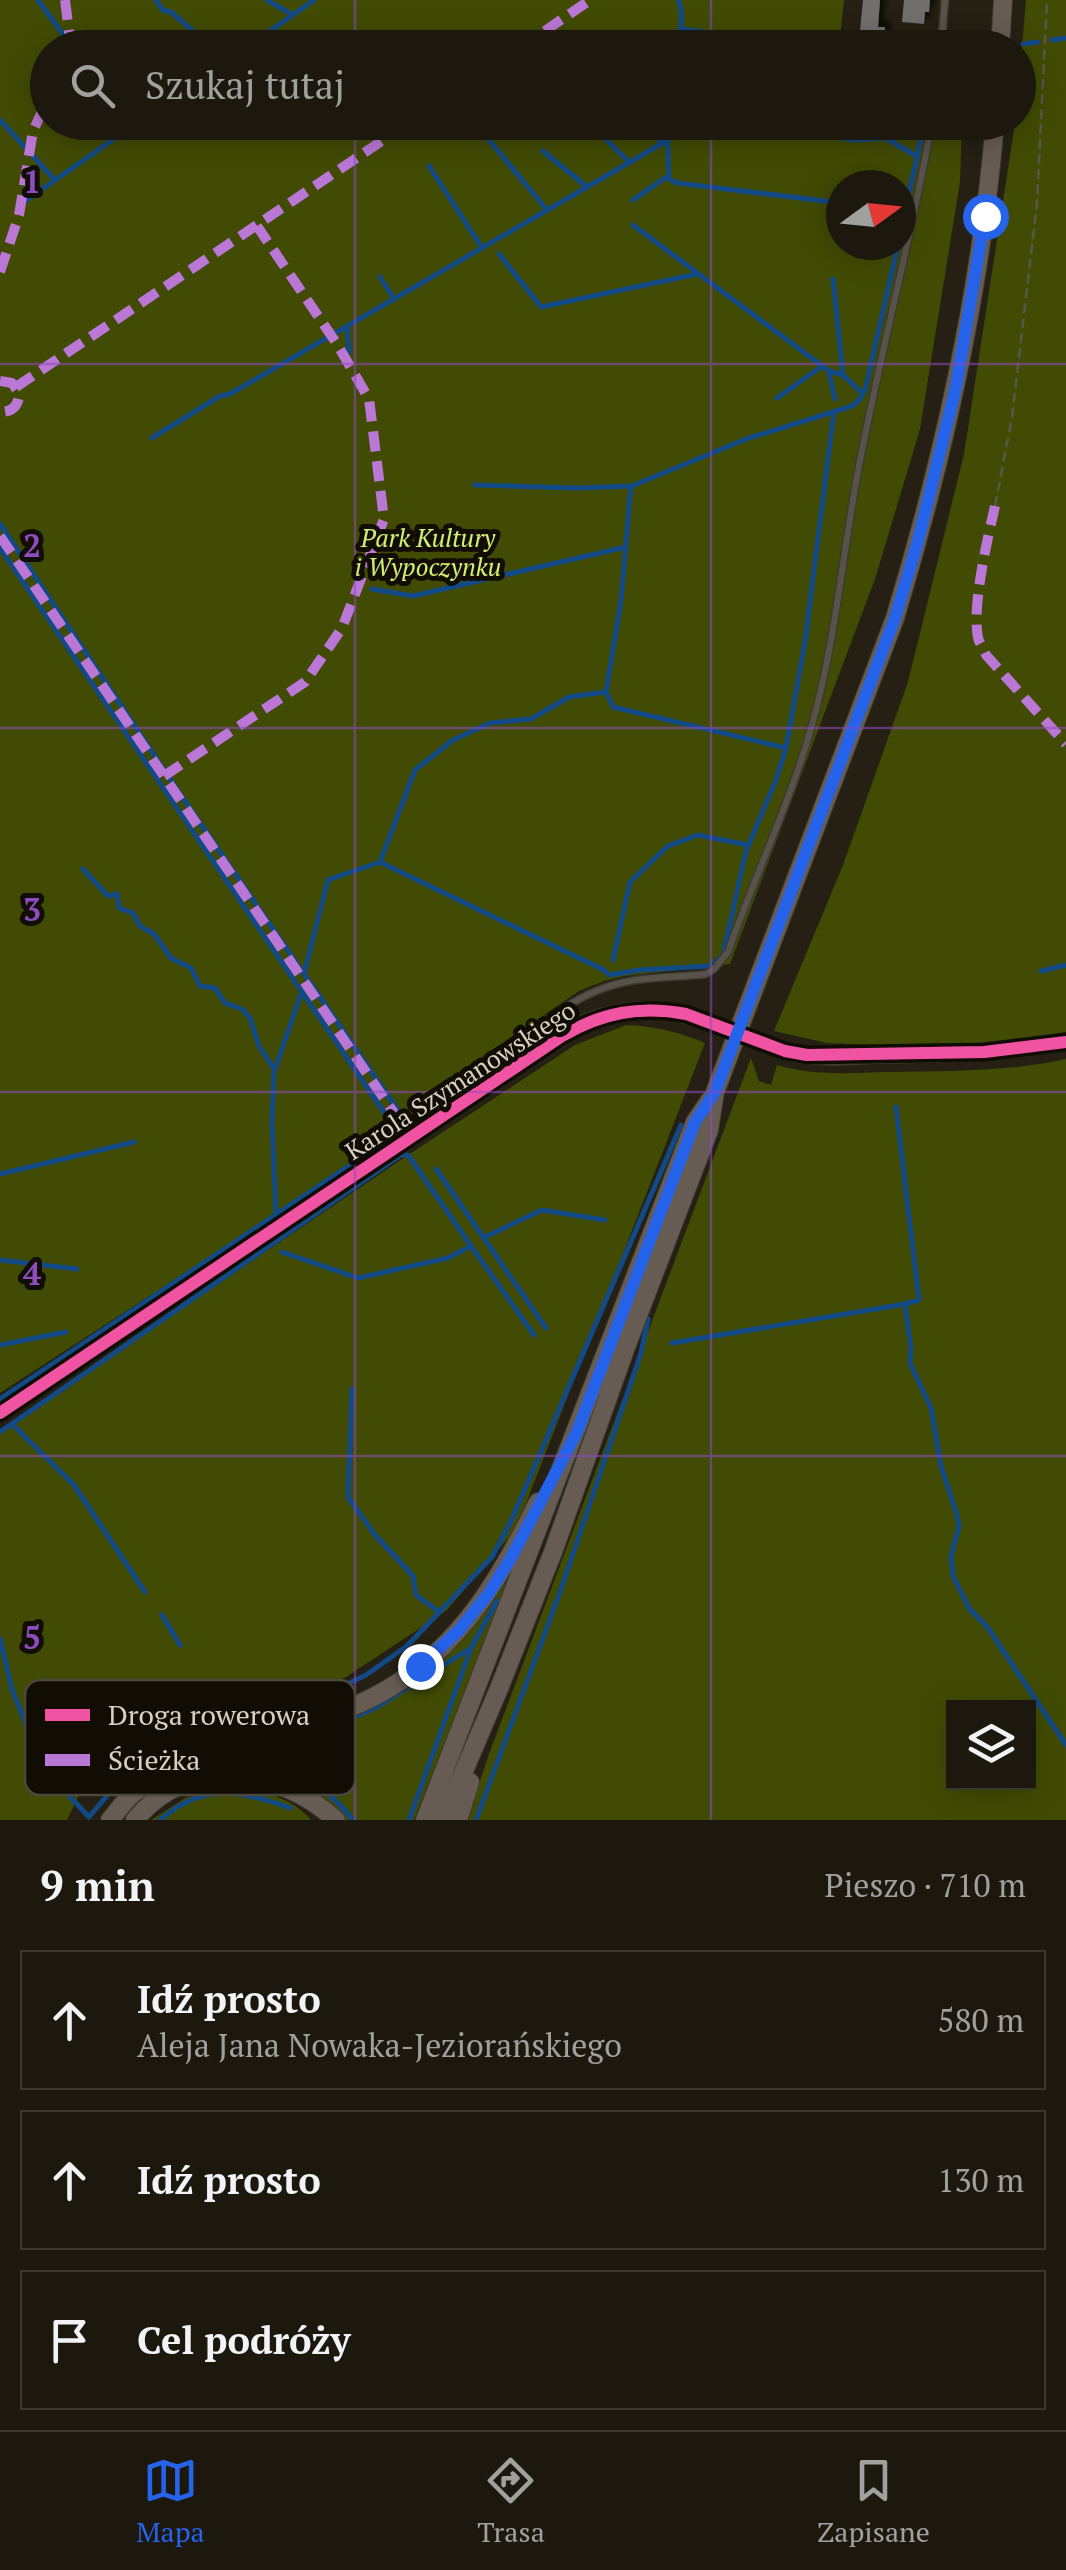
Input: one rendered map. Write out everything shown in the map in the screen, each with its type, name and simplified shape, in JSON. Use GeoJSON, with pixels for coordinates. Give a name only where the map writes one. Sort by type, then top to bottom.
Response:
{"type":"FeatureCollection","features":[{"type":"Feature","properties":{"kind":"main road"},"geometry":{"type":"LineString","coordinates":[[1001,30],[1002,0]]}},
{"type":"Feature","properties":{"kind":"main road"},"geometry":{"type":"LineString","coordinates":[[443,1820],[553,1552],[709,1130],[715,1092],[895,618],[956,387],[985,216],[993,140]]}},
{"type":"Feature","properties":{"kind":"main road"},"geometry":{"type":"LineString","coordinates":[[425,1820],[695,1122],[715,1092]]}},
{"type":"Feature","properties":{"kind":"main road"},"geometry":{"type":"LineString","coordinates":[[355,1705],[420,1666],[459,1630],[511,1558],[577,1432]]}},
{"type":"Feature","properties":{"kind":"main road"},"geometry":{"type":"LineString","coordinates":[[458,1820],[498,1691]]}},
{"type":"Feature","properties":{"kind":"main road"},"geometry":{"type":"LineString","coordinates":[[110,1820],[131,1795]]}},
{"type":"Feature","properties":{"kind":"main road"},"geometry":{"type":"LineString","coordinates":[[135,1820],[165,1795]]}},
{"type":"Feature","properties":{"kind":"main road"},"geometry":{"type":"LineString","coordinates":[[303,1795],[336,1820]]}},
{"type":"Feature","properties":{"kind":"street","name":"Karola Szymanowskiego"},"geometry":{"type":"LineString","coordinates":[[0,1414],[562,1036],[592,1020],[626,1011],[671,1011],[784,1051],[820,1056],[952,1053],[1066,1042]]}},
{"type":"Feature","properties":{"kind":"lane"},"geometry":{"type":"LineString","coordinates":[[942,30],[945,0]]}},
{"type":"Feature","properties":{"kind":"lane"},"geometry":{"type":"LineString","coordinates":[[412,1138],[471,1078],[580,999],[633,980],[706,974],[728,952],[812,728],[884,340],[929,140]]}},
{"type":"Feature","properties":{"kind":"path"},"geometry":{"type":"LineString","coordinates":[[995,506],[1012,417],[1038,203],[1047,0]]}},
{"type":"Feature","properties":{"kind":"green space","name":"Park Kultury i Wypoczynku"},"geometry":{"type":"Polygon","coordinates":[[[0,0],[844,0],[841,30],[30,30],[30,140],[961,140],[960,182],[920,429],[875,579],[730,964],[604,981],[579,991],[474,1063],[396,1136],[0,1393],[0,0]]]}},
{"type":"Feature","properties":{"kind":"green space"},"geometry":{"type":"Polygon","coordinates":[[[1026,0],[1066,0],[1066,1032],[1020,1040],[922,1047],[827,1043],[774,1031],[843,865],[908,682],[964,454],[1012,140],[1036,140],[1036,30],[1023,30],[1026,0]]]}},
{"type":"Feature","properties":{"kind":"green space"},"geometry":{"type":"Polygon","coordinates":[[[626,1025],[667,1030],[705,1043],[516,1529],[446,1611],[338,1680],[25,1680],[25,1795],[79,1795],[67,1820],[0,1820],[0,1432],[575,1045],[626,1025]]]}},
{"type":"Feature","properties":{"kind":"green space"},"geometry":{"type":"Polygon","coordinates":[[[751,1058],[759,1081],[771,1085],[777,1065],[831,1073],[931,1071],[999,1069],[1066,1059],[1066,1820],[467,1820],[751,1058]]]}},
{"type":"Feature","properties":{"kind":"green space"},"geometry":{"type":"Polygon","coordinates":[[[507,1585],[414,1820],[345,1820],[320,1795],[355,1795],[355,1702],[481,1616],[507,1585]]]}},
{"type":"Feature","properties":{"kind":"green space"},"geometry":{"type":"Polygon","coordinates":[[[269,1795],[285,1800],[311,1820],[151,1820],[187,1797],[269,1795]]]}},
{"type":"Feature","properties":{"kind":"building"},"geometry":{"type":"Polygon","coordinates":[[[863,0],[880,0],[878,27],[885,30],[860,30],[863,0]]]}},
{"type":"Feature","properties":{"kind":"building"},"geometry":{"type":"Polygon","coordinates":[[[904,0],[930,0],[924,24],[902,22],[904,0]]]}},
{"type":"Feature","properties":{"kind":"waterway"},"geometry":{"type":"LineString","coordinates":[[38,0],[60,30]]}},
{"type":"Feature","properties":{"kind":"waterway"},"geometry":{"type":"LineString","coordinates":[[156,0],[163,10],[192,30]]}},
{"type":"Feature","properties":{"kind":"waterway"},"geometry":{"type":"LineString","coordinates":[[267,0],[293,15]]}},
{"type":"Feature","properties":{"kind":"waterway"},"geometry":{"type":"LineString","coordinates":[[272,30],[314,0]]}},
{"type":"Feature","properties":{"kind":"waterway"},"geometry":{"type":"LineString","coordinates":[[678,0],[680,30]]}},
{"type":"Feature","properties":{"kind":"waterway"},"geometry":{"type":"LineString","coordinates":[[681,29],[689,30]]}},
{"type":"Feature","properties":{"kind":"waterway"},"geometry":{"type":"LineString","coordinates":[[1052,40],[1066,38]]}},
{"type":"Feature","properties":{"kind":"waterway"},"geometry":{"type":"LineString","coordinates":[[0,120],[55,180]]}},
{"type":"Feature","properties":{"kind":"waterway"},"geometry":{"type":"LineString","coordinates":[[21,204],[112,140]]}},
{"type":"Feature","properties":{"kind":"waterway"},"geometry":{"type":"LineString","coordinates":[[489,140],[547,210]]}},
{"type":"Feature","properties":{"kind":"waterway"},"geometry":{"type":"LineString","coordinates":[[606,140],[629,162]]}},
{"type":"Feature","properties":{"kind":"waterway"},"geometry":{"type":"LineString","coordinates":[[659,140],[660,144]]}},
{"type":"Feature","properties":{"kind":"waterway"},"geometry":{"type":"LineString","coordinates":[[668,140],[669,179],[677,183],[826,201]]}},
{"type":"Feature","properties":{"kind":"waterway"},"geometry":{"type":"LineString","coordinates":[[152,438],[668,140]]}},
{"type":"Feature","properties":{"kind":"waterway"},"geometry":{"type":"LineString","coordinates":[[889,140],[916,156]]}},
{"type":"Feature","properties":{"kind":"waterway"},"geometry":{"type":"LineString","coordinates":[[914,170],[921,140]]}},
{"type":"Feature","properties":{"kind":"waterway"},"geometry":{"type":"LineString","coordinates":[[543,151],[587,187]]}},
{"type":"Feature","properties":{"kind":"waterway"},"geometry":{"type":"LineString","coordinates":[[429,166],[482,248]]}},
{"type":"Feature","properties":{"kind":"waterway"},"geometry":{"type":"LineString","coordinates":[[633,200],[669,175]]}},
{"type":"Feature","properties":{"kind":"waterway"},"geometry":{"type":"LineString","coordinates":[[633,225],[829,371],[843,375],[863,394]]}},
{"type":"Feature","properties":{"kind":"waterway"},"geometry":{"type":"LineString","coordinates":[[499,254],[541,307],[697,274]]}},
{"type":"Feature","properties":{"kind":"waterway"},"geometry":{"type":"LineString","coordinates":[[786,748],[613,707],[606,692],[621,601],[632,486],[746,439],[852,406],[865,390],[895,260]]}},
{"type":"Feature","properties":{"kind":"waterway"},"geometry":{"type":"LineString","coordinates":[[380,277],[394,299]]}},
{"type":"Feature","properties":{"kind":"waterway"},"geometry":{"type":"LineString","coordinates":[[833,279],[843,375]]}},
{"type":"Feature","properties":{"kind":"waterway"},"geometry":{"type":"LineString","coordinates":[[347,326],[349,352]]}},
{"type":"Feature","properties":{"kind":"waterway"},"geometry":{"type":"LineString","coordinates":[[777,398],[822,366]]}},
{"type":"Feature","properties":{"kind":"waterway"},"geometry":{"type":"LineString","coordinates":[[829,373],[835,399]]}},
{"type":"Feature","properties":{"kind":"waterway"},"geometry":{"type":"LineString","coordinates":[[304,974],[328,880],[380,862],[609,975],[710,966],[723,955],[746,851],[786,748],[805,642],[834,411]]}},
{"type":"Feature","properties":{"kind":"waterway"},"geometry":{"type":"LineString","coordinates":[[475,485],[632,486]]}},
{"type":"Feature","properties":{"kind":"waterway"},"geometry":{"type":"LineString","coordinates":[[0,524],[404,1119]]}},
{"type":"Feature","properties":{"kind":"waterway"},"geometry":{"type":"LineString","coordinates":[[372,589],[413,596],[626,547]]}},
{"type":"Feature","properties":{"kind":"waterway"},"geometry":{"type":"LineString","coordinates":[[0,548],[398,1133],[0,1399]]}},
{"type":"Feature","properties":{"kind":"waterway"},"geometry":{"type":"LineString","coordinates":[[380,862],[415,770],[453,740],[490,723],[531,719],[569,697],[606,692]]}},
{"type":"Feature","properties":{"kind":"waterway"},"geometry":{"type":"LineString","coordinates":[[613,960],[630,882],[668,846],[698,835],[748,845]]}},
{"type":"Feature","properties":{"kind":"waterway"},"geometry":{"type":"LineString","coordinates":[[83,869],[108,896],[117,894],[119,908],[133,913],[140,926],[154,934],[171,958],[191,968],[200,986],[215,988],[225,1003],[242,1009],[250,1018],[259,1046],[274,1069],[276,1213]]}},
{"type":"Feature","properties":{"kind":"waterway"},"geometry":{"type":"LineString","coordinates":[[1041,971],[1066,965]]}},
{"type":"Feature","properties":{"kind":"waterway"},"geometry":{"type":"LineString","coordinates":[[275,1069],[302,991]]}},
{"type":"Feature","properties":{"kind":"waterway"},"geometry":{"type":"LineString","coordinates":[[896,1107],[919,1300],[905,1304],[910,1363],[931,1408],[941,1466],[957,1515],[959,1526],[951,1556],[953,1576],[969,1608],[988,1628],[1066,1745]]}},
{"type":"Feature","properties":{"kind":"waterway"},"geometry":{"type":"LineString","coordinates":[[355,1680],[407,1646],[492,1557],[512,1519],[681,1125]]}},
{"type":"Feature","properties":{"kind":"waterway"},"geometry":{"type":"LineString","coordinates":[[0,1174],[134,1142]]}},
{"type":"Feature","properties":{"kind":"waterway"},"geometry":{"type":"LineString","coordinates":[[0,1432],[401,1155],[408,1155],[471,1246],[448,1258],[358,1278],[282,1252]]}},
{"type":"Feature","properties":{"kind":"waterway"},"geometry":{"type":"LineString","coordinates":[[436,1169],[546,1328]]}},
{"type":"Feature","properties":{"kind":"waterway"},"geometry":{"type":"LineString","coordinates":[[485,1237],[542,1210],[605,1220]]}},
{"type":"Feature","properties":{"kind":"waterway"},"geometry":{"type":"LineString","coordinates":[[471,1246],[534,1335]]}},
{"type":"Feature","properties":{"kind":"waterway"},"geometry":{"type":"LineString","coordinates":[[0,1260],[77,1269]]}},
{"type":"Feature","properties":{"kind":"waterway"},"geometry":{"type":"LineString","coordinates":[[672,1343],[905,1304]]}},
{"type":"Feature","properties":{"kind":"waterway"},"geometry":{"type":"LineString","coordinates":[[476,1820],[560,1592],[641,1353],[648,1319]]}},
{"type":"Feature","properties":{"kind":"waterway"},"geometry":{"type":"LineString","coordinates":[[0,1345],[66,1332]]}},
{"type":"Feature","properties":{"kind":"waterway"},"geometry":{"type":"LineString","coordinates":[[352,1389],[348,1497],[375,1535],[413,1576],[416,1595],[438,1611]]}},
{"type":"Feature","properties":{"kind":"waterway"},"geometry":{"type":"LineString","coordinates":[[12,1424],[74,1485],[145,1592]]}},
{"type":"Feature","properties":{"kind":"waterway"},"geometry":{"type":"LineString","coordinates":[[409,1820],[471,1648],[497,1601]]}},
{"type":"Feature","properties":{"kind":"waterway"},"geometry":{"type":"LineString","coordinates":[[162,1615],[180,1645]]}},
{"type":"Feature","properties":{"kind":"waterway"},"geometry":{"type":"LineString","coordinates":[[0,1639],[25,1722]]}},
{"type":"Feature","properties":{"kind":"waterway"},"geometry":{"type":"LineString","coordinates":[[355,1717],[471,1648]]}},
{"type":"Feature","properties":{"kind":"waterway"},"geometry":{"type":"LineString","coordinates":[[68,1795],[89,1817],[108,1795]]}},
{"type":"Feature","properties":{"kind":"waterway"},"geometry":{"type":"LineString","coordinates":[[160,1820],[191,1800],[207,1795]]}},
{"type":"Feature","properties":{"kind":"waterway"},"geometry":{"type":"LineString","coordinates":[[244,1795],[290,1808]]}},
{"type":"Feature","properties":{"kind":"waterway"},"geometry":{"type":"LineString","coordinates":[[329,1795],[353,1820]]}},
{"type":"Feature","properties":{"kind":"marked path"},"geometry":{"type":"LineString","coordinates":[[65,0],[69,30]]}},
{"type":"Feature","properties":{"kind":"marked path"},"geometry":{"type":"LineString","coordinates":[[546,30],[590,0]]}},
{"type":"Feature","properties":{"kind":"marked path"},"geometry":{"type":"LineString","coordinates":[[0,272],[19,215],[32,140]]}},
{"type":"Feature","properties":{"kind":"marked path"},"geometry":{"type":"LineString","coordinates":[[16,387],[383,140]]}},
{"type":"Feature","properties":{"kind":"marked path"},"geometry":{"type":"LineString","coordinates":[[164,776],[305,682],[342,628],[384,519],[369,399],[337,344],[257,226]]}},
{"type":"Feature","properties":{"kind":"marked path"},"geometry":{"type":"LineString","coordinates":[[0,381],[12,383],[19,393],[14,407],[0,412]]}},
{"type":"Feature","properties":{"kind":"marked path"},"geometry":{"type":"LineString","coordinates":[[995,506],[978,594],[979,641],[986,655],[1066,744]]}},
{"type":"Feature","properties":{"kind":"marked path"},"geometry":{"type":"LineString","coordinates":[[0,536],[411,1138]]}},
{"type":"Feature","properties":{"kind":"cycle path"},"geometry":{"type":"LineString","coordinates":[[0,1413],[562,1036],[591,1022],[621,1013],[669,1011],[807,1055],[984,1052],[1066,1042]]}},
{"type":"Feature","properties":{"kind":"route"},"geometry":{"type":"LineString","coordinates":[[420,1666],[459,1630],[489,1593],[577,1432],[695,1122],[715,1092],[743,1022],[895,618],[942,450],[985,216]]}}]}
